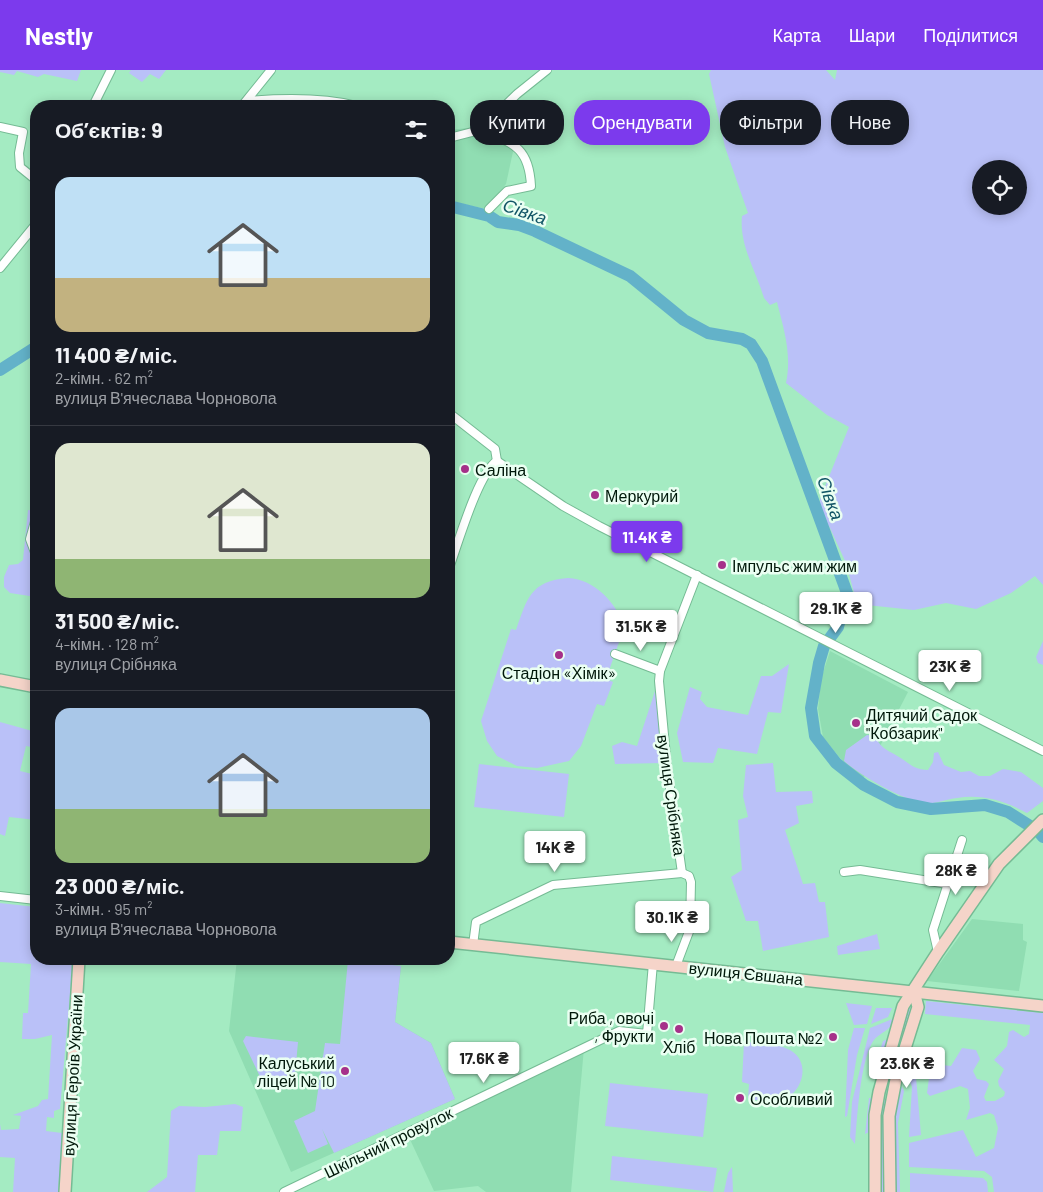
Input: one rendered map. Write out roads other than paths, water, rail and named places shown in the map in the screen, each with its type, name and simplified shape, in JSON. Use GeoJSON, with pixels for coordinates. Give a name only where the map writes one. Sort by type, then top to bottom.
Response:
{"type":"FeatureCollection","features":[{"type":"Feature","properties":{"kind":"main road"},"geometry":{"type":"LineString","coordinates":[[0,680],[30,686]]}},
{"type":"Feature","properties":{"kind":"main road"},"geometry":{"type":"LineString","coordinates":[[875,1192],[874,1131],[879,1092],[903,1006],[999,864],[1043,820]]}},
{"type":"Feature","properties":{"kind":"main road","name":"вулиця Євшана"},"geometry":{"type":"LineString","coordinates":[[455,943],[1043,1006]]}},
{"type":"Feature","properties":{"kind":"main road","name":"вулиця Героїв України"},"geometry":{"type":"LineString","coordinates":[[65,1192],[79,965]]}},
{"type":"Feature","properties":{"kind":"main road"},"geometry":{"type":"LineString","coordinates":[[890,1192],[889,1116],[897,1074],[918,1008],[914,991]]}},
{"type":"Feature","properties":{"kind":"street"},"geometry":{"type":"LineString","coordinates":[[96,100],[111,70]]}},
{"type":"Feature","properties":{"kind":"street"},"geometry":{"type":"LineString","coordinates":[[247,100],[271,70]]}},
{"type":"Feature","properties":{"kind":"street"},"geometry":{"type":"LineString","coordinates":[[510,100],[547,70]]}},
{"type":"Feature","properties":{"kind":"street"},"geometry":{"type":"LineString","coordinates":[[266,100],[280,98],[318,100]]}},
{"type":"Feature","properties":{"kind":"street"},"geometry":{"type":"LineString","coordinates":[[0,127],[23,132],[19,154],[20,167],[30,175]]}},
{"type":"Feature","properties":{"kind":"street"},"geometry":{"type":"LineString","coordinates":[[455,136],[470,133]]}},
{"type":"Feature","properties":{"kind":"street"},"geometry":{"type":"LineString","coordinates":[[489,209],[507,191],[531,186],[530,169],[516,145]]}},
{"type":"Feature","properties":{"kind":"street"},"geometry":{"type":"LineString","coordinates":[[0,268],[30,231]]}},
{"type":"Feature","properties":{"kind":"street"},"geometry":{"type":"LineString","coordinates":[[455,417],[495,449],[497,461],[563,506],[1043,751]]}},
{"type":"Feature","properties":{"kind":"street"},"geometry":{"type":"LineString","coordinates":[[455,552],[481,481],[489,466],[497,461]]}},
{"type":"Feature","properties":{"kind":"street","name":"вулиця Срібняка"},"geometry":{"type":"LineString","coordinates":[[473,945],[476,922],[553,884],[682,873],[667,767],[658,681],[660,671],[697,575]]}},
{"type":"Feature","properties":{"kind":"street"},"geometry":{"type":"LineString","coordinates":[[615,654],[660,671]]}},
{"type":"Feature","properties":{"kind":"street"},"geometry":{"type":"LineString","coordinates":[[938,952],[933,930],[962,840]]}},
{"type":"Feature","properties":{"kind":"street"},"geometry":{"type":"LineString","coordinates":[[844,872],[860,870],[948,884]]}},
{"type":"Feature","properties":{"kind":"street"},"geometry":{"type":"LineString","coordinates":[[676,966],[690,928],[691,882],[689,876],[682,873]]}},
{"type":"Feature","properties":{"kind":"street"},"geometry":{"type":"LineString","coordinates":[[0,896],[30,899]]}},
{"type":"Feature","properties":{"kind":"street","name":"Шкільний провулок"},"geometry":{"type":"LineString","coordinates":[[284,1192],[617,1032],[647,1034],[653,963]]}},
{"type":"Feature","properties":{"kind":"waterway","name":"Сівка"},"geometry":{"type":"LineString","coordinates":[[455,208],[489,216],[498,222],[519,225],[535,231],[630,276],[684,320],[708,333],[742,339],[751,344],[762,361],[847,593],[838,627],[824,646],[819,663],[811,708],[815,736],[836,763],[864,785],[897,802],[931,809],[985,805],[1008,812],[1038,831],[1043,837]]}},
{"type":"Feature","properties":{"kind":"waterway","name":"Сівка"},"geometry":{"type":"LineString","coordinates":[[0,370],[30,351]]}},
{"type":"Feature","properties":{"kind":"place","name":"Саліна"},"geometry":{"type":"Point","coordinates":[465,469]}},
{"type":"Feature","properties":{"kind":"place","name":"Меркурий"},"geometry":{"type":"Point","coordinates":[595,495]}},
{"type":"Feature","properties":{"kind":"place","name":"Імпульс жим жим"},"geometry":{"type":"Point","coordinates":[722,565]}},
{"type":"Feature","properties":{"kind":"place","name":"Стадіон «Хімік»"},"geometry":{"type":"Point","coordinates":[559,655]}},
{"type":"Feature","properties":{"kind":"place","name":"Дитячий Садок \"Кобзарик\""},"geometry":{"type":"Point","coordinates":[856,723]}},
{"type":"Feature","properties":{"kind":"place","name":"Риба , овочі , Фрукти"},"geometry":{"type":"Point","coordinates":[664,1026]}},
{"type":"Feature","properties":{"kind":"place","name":"Хліб"},"geometry":{"type":"Point","coordinates":[679,1029]}},
{"type":"Feature","properties":{"kind":"place","name":"Нова Пошта №2"},"geometry":{"type":"Point","coordinates":[833,1037]}},
{"type":"Feature","properties":{"kind":"place","name":"Калуський ліцей № 10"},"geometry":{"type":"Point","coordinates":[345,1071]}},
{"type":"Feature","properties":{"kind":"place","name":"Особливий"},"geometry":{"type":"Point","coordinates":[740,1098]}}]}
